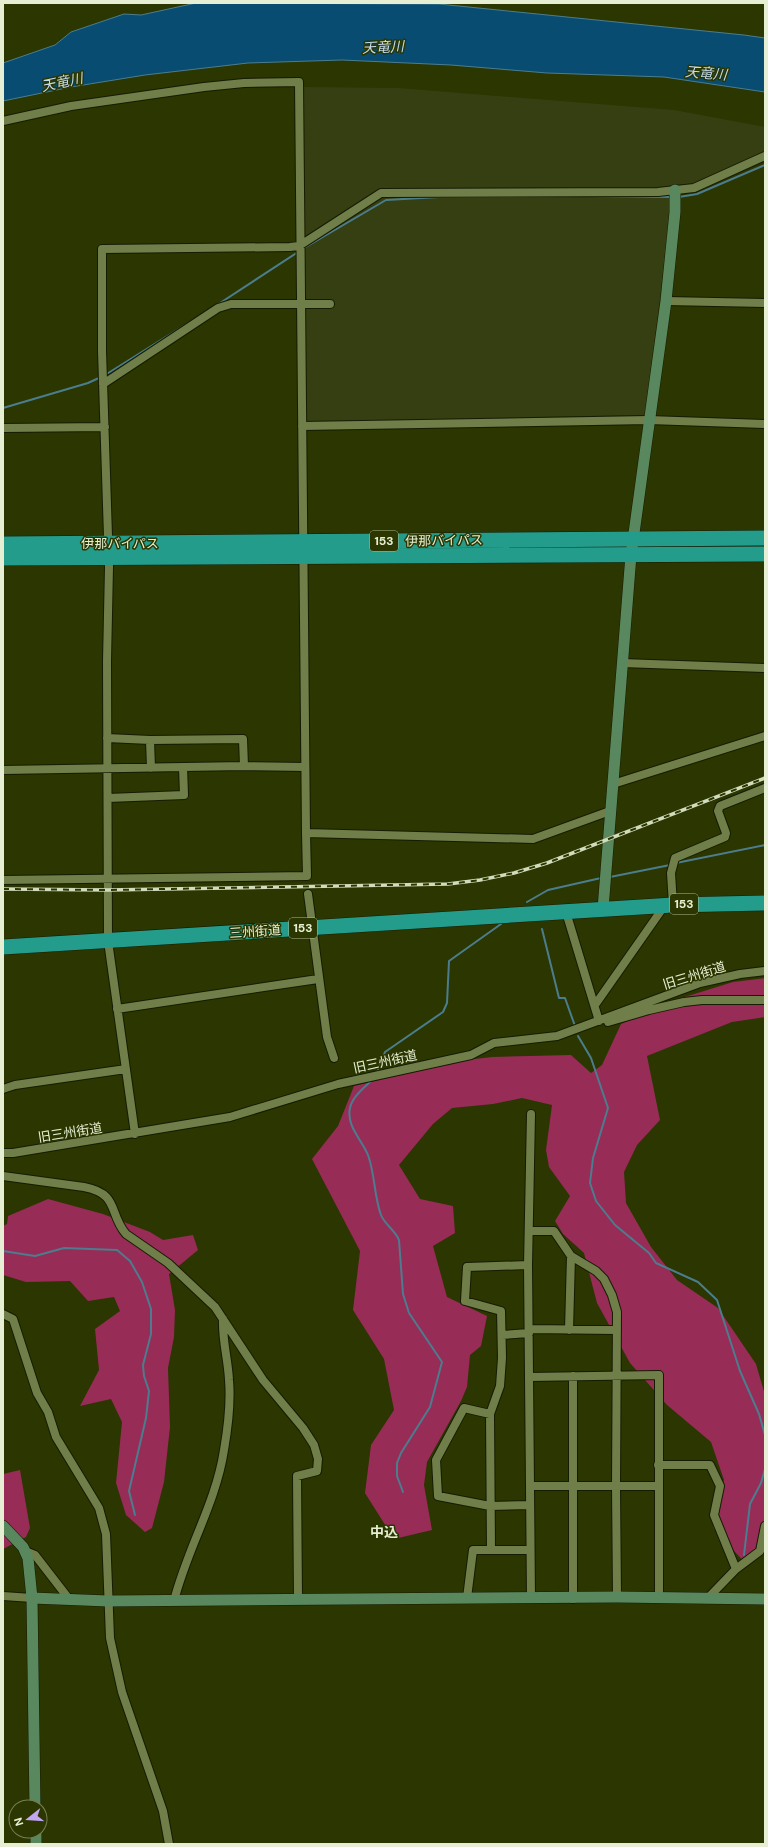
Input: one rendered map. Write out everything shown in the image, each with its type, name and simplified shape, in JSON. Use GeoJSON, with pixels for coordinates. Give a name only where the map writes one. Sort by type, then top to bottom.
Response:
{"type":"FeatureCollection","features":[{"type":"Feature","properties":{"kind":"highway","name":"伊那バイパス"},"geometry":{"type":"LineString","coordinates":[[302,549],[633,539],[765,538]]}},
{"type":"Feature","properties":{"kind":"highway","name":"伊那バイパス"},"geometry":{"type":"LineString","coordinates":[[3,544],[108,550],[302,549],[631,555],[765,554]]}},
{"type":"Feature","properties":{"kind":"highway","name":"伊那バイパス"},"geometry":{"type":"LineString","coordinates":[[3,558],[108,550]]}},
{"type":"Feature","properties":{"kind":"highway","name":"153"},"geometry":{"type":"LineString","coordinates":[[602,909],[669,905],[765,903]]}},
{"type":"Feature","properties":{"kind":"highway","name":"三州街道"},"geometry":{"type":"LineString","coordinates":[[3,947],[602,909]]}},
{"type":"Feature","properties":{"kind":"street"},"geometry":{"type":"LineString","coordinates":[[3,121],[71,106],[204,87],[244,83],[299,82],[302,549],[307,876],[3,880]]}},
{"type":"Feature","properties":{"kind":"street"},"geometry":{"type":"LineString","coordinates":[[135,1134],[108,941],[108,550],[103,382],[102,249],[299,246],[381,194],[658,192],[675,195],[765,156]]}},
{"type":"Feature","properties":{"kind":"street"},"geometry":{"type":"LineString","coordinates":[[602,909],[631,555],[666,301],[675,195]]}},
{"type":"Feature","properties":{"kind":"street"},"geometry":{"type":"LineString","coordinates":[[666,301],[765,303]]}},
{"type":"Feature","properties":{"kind":"street"},"geometry":{"type":"LineString","coordinates":[[103,382],[218,308],[231,304],[330,304]]}},
{"type":"Feature","properties":{"kind":"street"},"geometry":{"type":"LineString","coordinates":[[302,426],[649,420],[765,424]]}},
{"type":"Feature","properties":{"kind":"street"},"geometry":{"type":"LineString","coordinates":[[3,428],[105,427]]}},
{"type":"Feature","properties":{"kind":"street"},"geometry":{"type":"LineString","coordinates":[[622,663],[765,668]]}},
{"type":"Feature","properties":{"kind":"street"},"geometry":{"type":"LineString","coordinates":[[612,784],[765,736]]}},
{"type":"Feature","properties":{"kind":"street"},"geometry":{"type":"LineString","coordinates":[[107,738],[150,740],[243,739],[244,766]]}},
{"type":"Feature","properties":{"kind":"street"},"geometry":{"type":"LineString","coordinates":[[150,740],[151,768]]}},
{"type":"Feature","properties":{"kind":"street"},"geometry":{"type":"LineString","coordinates":[[3,770],[244,766],[305,767]]}},
{"type":"Feature","properties":{"kind":"street"},"geometry":{"type":"LineString","coordinates":[[108,798],[184,795],[183,767]]}},
{"type":"Feature","properties":{"kind":"street"},"geometry":{"type":"LineString","coordinates":[[595,1005],[669,905],[673,864],[678,855],[725,837],[726,833],[718,811],[720,806],[765,788]]}},
{"type":"Feature","properties":{"kind":"street"},"geometry":{"type":"LineString","coordinates":[[306,833],[533,840],[610,810]]}},
{"type":"Feature","properties":{"kind":"street"},"geometry":{"type":"LineString","coordinates":[[308,894],[318,979],[327,1037],[334,1058]]}},
{"type":"Feature","properties":{"kind":"street"},"geometry":{"type":"LineString","coordinates":[[566,912],[599,1021],[611,1022],[649,1010],[684,1002],[702,1000],[765,1000]]}},
{"type":"Feature","properties":{"kind":"street","name":"旧三州街道"},"geometry":{"type":"LineString","coordinates":[[3,1152],[13,1153],[135,1134],[230,1117],[338,1084],[471,1055],[494,1043],[557,1036],[700,984],[740,974],[765,971]]}},
{"type":"Feature","properties":{"kind":"street"},"geometry":{"type":"LineString","coordinates":[[117,1009],[318,979]]}},
{"type":"Feature","properties":{"kind":"street"},"geometry":{"type":"LineString","coordinates":[[3,1089],[15,1085],[126,1069]]}},
{"type":"Feature","properties":{"kind":"street"},"geometry":{"type":"LineString","coordinates":[[531,1114],[530,1231],[528,1265],[531,1598]]}},
{"type":"Feature","properties":{"kind":"street"},"geometry":{"type":"LineString","coordinates":[[3,1176],[96,1189],[104,1194],[110,1201],[122,1229],[126,1234],[168,1263],[214,1307],[262,1380],[303,1428],[314,1445],[318,1459],[317,1472],[297,1476],[298,1599]]}},
{"type":"Feature","properties":{"kind":"street"},"geometry":{"type":"LineString","coordinates":[[530,1231],[554,1231],[571,1256],[596,1271],[604,1279],[612,1295],[617,1312],[616,1486],[618,1597]]}},
{"type":"Feature","properties":{"kind":"street"},"geometry":{"type":"LineString","coordinates":[[569,1330],[571,1256]]}},
{"type":"Feature","properties":{"kind":"street"},"geometry":{"type":"LineString","coordinates":[[491,1550],[490,1414],[500,1386],[502,1358],[501,1311],[465,1302],[467,1267],[528,1265]]}},
{"type":"Feature","properties":{"kind":"street"},"geometry":{"type":"LineString","coordinates":[[3,1314],[13,1319],[37,1393],[48,1412],[56,1437],[99,1508],[106,1534],[110,1638],[122,1692],[163,1811],[169,1844]]}},
{"type":"Feature","properties":{"kind":"street"},"geometry":{"type":"LineString","coordinates":[[174,1601],[179,1581],[217,1483],[224,1451],[229,1414],[229,1381],[222,1332],[223,1319]]}},
{"type":"Feature","properties":{"kind":"street"},"geometry":{"type":"LineString","coordinates":[[502,1335],[529,1331],[616,1330]]}},
{"type":"Feature","properties":{"kind":"street"},"geometry":{"type":"LineString","coordinates":[[529,1377],[659,1375],[659,1597]]}},
{"type":"Feature","properties":{"kind":"street"},"geometry":{"type":"LineString","coordinates":[[573,1376],[573,1599]]}},
{"type":"Feature","properties":{"kind":"street"},"geometry":{"type":"LineString","coordinates":[[490,1414],[464,1408],[436,1460],[438,1496],[490,1506],[530,1505]]}},
{"type":"Feature","properties":{"kind":"street"},"geometry":{"type":"LineString","coordinates":[[658,1465],[710,1465],[720,1486],[714,1516],[736,1569]]}},
{"type":"Feature","properties":{"kind":"street"},"geometry":{"type":"LineString","coordinates":[[530,1486],[658,1486]]}},
{"type":"Feature","properties":{"kind":"street"},"geometry":{"type":"LineString","coordinates":[[3,1526],[25,1551],[28,1558],[32,1598],[36,1799]]}},
{"type":"Feature","properties":{"kind":"street"},"geometry":{"type":"LineString","coordinates":[[707,1599],[736,1569],[760,1550],[765,1526]]}},
{"type":"Feature","properties":{"kind":"street"},"geometry":{"type":"LineString","coordinates":[[467,1598],[474,1550],[530,1550]]}},
{"type":"Feature","properties":{"kind":"street"},"geometry":{"type":"LineString","coordinates":[[25,1551],[35,1555],[69,1599]]}},
{"type":"Feature","properties":{"kind":"street"},"geometry":{"type":"LineString","coordinates":[[3,1596],[108,1601],[467,1598],[573,1599],[618,1597],[765,1599]]}},
{"type":"Feature","properties":{"kind":"shaded area"},"geometry":{"type":"Polygon","coordinates":[[[299,87],[398,88],[674,110],[765,127],[765,155],[670,195],[671,203],[666,250],[645,415],[305,424],[299,87]]]}},
{"type":"Feature","properties":{"kind":"shaded area"},"geometry":{"type":"Polygon","coordinates":[[[765,978],[765,1017],[732,1022],[647,1056],[660,1120],[637,1145],[624,1172],[626,1203],[651,1247],[677,1280],[718,1308],[756,1364],[765,1395],[765,1532],[746,1564],[714,1529],[710,1514],[724,1480],[711,1442],[667,1405],[630,1363],[597,1303],[584,1253],[563,1234],[555,1221],[570,1196],[549,1167],[546,1150],[552,1105],[522,1098],[493,1104],[452,1108],[433,1124],[399,1165],[420,1199],[453,1206],[455,1233],[433,1246],[447,1297],[487,1316],[481,1346],[470,1355],[467,1387],[461,1401],[427,1462],[424,1485],[432,1530],[394,1539],[365,1493],[371,1445],[394,1410],[384,1359],[353,1310],[360,1251],[312,1159],[338,1126],[354,1086],[458,1061],[492,1057],[571,1055],[591,1073],[602,1065],[621,1024],[675,1000],[733,982],[765,978]]]}},
{"type":"Feature","properties":{"kind":"shaded area"},"geometry":{"type":"Polygon","coordinates":[[[48,1199],[103,1214],[150,1232],[163,1240],[193,1235],[198,1250],[169,1274],[175,1310],[174,1337],[168,1368],[170,1427],[164,1482],[152,1528],[145,1532],[126,1515],[116,1483],[122,1422],[111,1399],[80,1406],[99,1370],[95,1329],[120,1311],[114,1297],[88,1301],[70,1281],[26,1282],[3,1275],[3,1226],[7,1224],[8,1216],[48,1199]]]}},
{"type":"Feature","properties":{"kind":"shaded area"},"geometry":{"type":"Polygon","coordinates":[[[20,1470],[30,1528],[26,1537],[3,1549],[3,1474],[20,1470]]]}},
{"type":"Feature","properties":{"kind":"water","name":"天竜川"},"geometry":{"type":"Polygon","coordinates":[[[196,3],[439,4],[765,38],[765,92],[664,77],[547,73],[451,65],[342,60],[248,63],[145,75],[71,87],[3,101],[3,63],[55,45],[71,32],[124,14],[141,15],[196,3]]]}},
{"type":"Feature","properties":{"kind":"waterway"},"geometry":{"type":"LineString","coordinates":[[679,197],[697,194],[765,165]]}},
{"type":"Feature","properties":{"kind":"waterway"},"geometry":{"type":"LineString","coordinates":[[304,248],[386,200],[439,197],[584,196]]}},
{"type":"Feature","properties":{"kind":"waterway"},"geometry":{"type":"LineString","coordinates":[[589,196],[672,197]]}},
{"type":"Feature","properties":{"kind":"waterway"},"geometry":{"type":"LineString","coordinates":[[217,305],[298,252]]}},
{"type":"Feature","properties":{"kind":"waterway"},"geometry":{"type":"LineString","coordinates":[[105,375],[193,320]]}},
{"type":"Feature","properties":{"kind":"waterway"},"geometry":{"type":"LineString","coordinates":[[3,408],[88,383],[101,377]]}},
{"type":"Feature","properties":{"kind":"waterway"},"geometry":{"type":"LineString","coordinates":[[676,863],[765,845]]}},
{"type":"Feature","properties":{"kind":"waterway"},"geometry":{"type":"LineString","coordinates":[[610,877],[670,865]]}},
{"type":"Feature","properties":{"kind":"waterway"},"geometry":{"type":"LineString","coordinates":[[527,902],[548,890],[601,878]]}},
{"type":"Feature","properties":{"kind":"waterway"},"geometry":{"type":"LineString","coordinates":[[377,1072],[385,1052],[443,1012],[447,1003],[449,961],[501,924]]}},
{"type":"Feature","properties":{"kind":"waterway"},"geometry":{"type":"LineString","coordinates":[[542,929],[559,998],[565,998],[575,1026]]}},
{"type":"Feature","properties":{"kind":"waterway"},"geometry":{"type":"LineString","coordinates":[[578,1036],[591,1058],[608,1108],[593,1158],[590,1183],[596,1201],[615,1225],[649,1253],[656,1263],[698,1282],[717,1300],[740,1371],[759,1414],[765,1435]]}},
{"type":"Feature","properties":{"kind":"waterway"},"geometry":{"type":"LineString","coordinates":[[373,1079],[353,1100],[350,1108],[350,1121],[368,1155],[381,1215],[399,1240],[403,1294],[409,1313],[442,1362],[430,1407],[401,1453],[397,1463],[397,1476],[403,1492]]}},
{"type":"Feature","properties":{"kind":"waterway"},"geometry":{"type":"LineString","coordinates":[[3,1251],[35,1256],[64,1248],[117,1250],[130,1261],[142,1282],[151,1309],[151,1334],[143,1365],[144,1376],[149,1391],[146,1418],[129,1491],[135,1515]]}},
{"type":"Feature","properties":{"kind":"waterway"},"geometry":{"type":"LineString","coordinates":[[744,1555],[750,1504],[761,1483],[765,1469]]}},
{"type":"Feature","properties":{"kind":"railway"},"geometry":{"type":"LineString","coordinates":[[3,889],[108,890],[448,884],[480,880],[514,873],[547,863],[765,778]]}},
{"type":"Feature","properties":{"kind":"district","name":"中込"},"geometry":{"type":"Point","coordinates":[384,1532]}}]}
